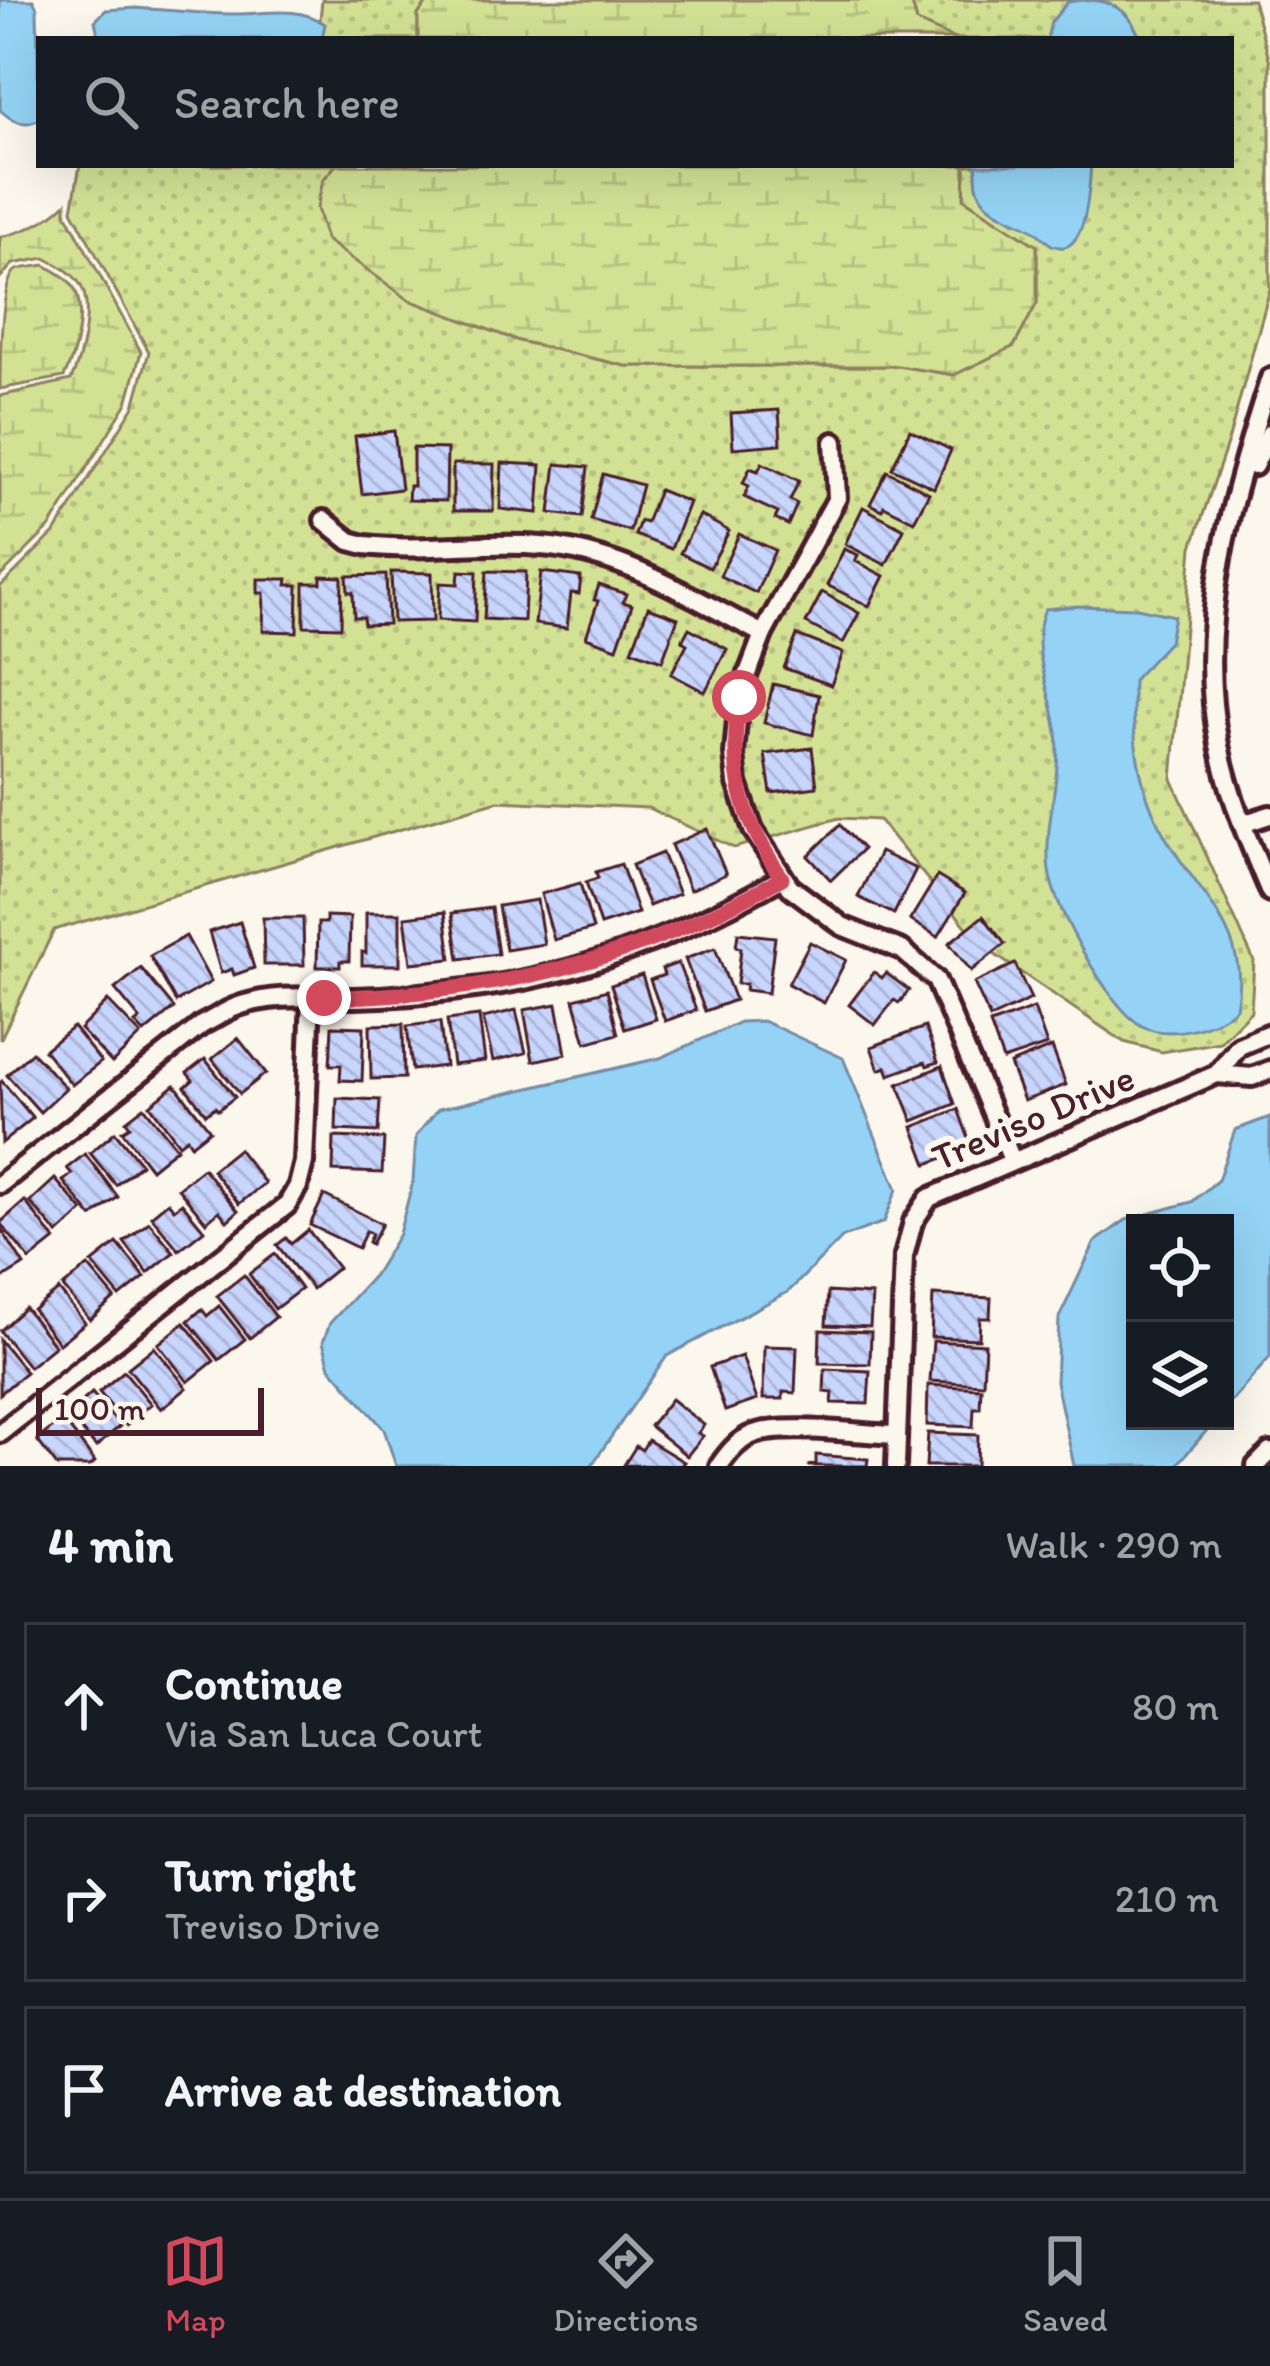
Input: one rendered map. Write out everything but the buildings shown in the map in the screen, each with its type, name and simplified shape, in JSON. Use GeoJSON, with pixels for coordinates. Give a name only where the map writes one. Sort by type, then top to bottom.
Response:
{"type":"FeatureCollection","features":[{"type":"Feature","properties":{"kind":"street"},"geometry":{"type":"LineString","coordinates":[[1270,378],[1216,584],[1211,681],[1219,744],[1242,824],[1270,892]]}},
{"type":"Feature","properties":{"kind":"street"},"geometry":{"type":"LineString","coordinates":[[1233,511],[1270,433]]}},
{"type":"Feature","properties":{"kind":"street"},"geometry":{"type":"LineString","coordinates":[[834,442],[837,498],[763,634],[739,697],[734,754],[737,783],[753,830],[782,878],[831,920],[902,950],[929,971],[950,1005],[1012,1160]]}},
{"type":"Feature","properties":{"kind":"street"},"geometry":{"type":"LineString","coordinates":[[324,520],[350,541],[365,545],[499,544],[583,551],[634,568],[763,634]]}},
{"type":"Feature","properties":{"kind":"street"},"geometry":{"type":"LineString","coordinates":[[1242,824],[1270,814]]}},
{"type":"Feature","properties":{"kind":"street"},"geometry":{"type":"LineString","coordinates":[[0,1184],[203,1024],[236,1006],[272,999],[398,997],[559,972],[629,951],[782,878]]}},
{"type":"Feature","properties":{"kind":"street"},"geometry":{"type":"LineString","coordinates":[[0,1433],[287,1204],[304,1162],[310,998]]}},
{"type":"Feature","properties":{"kind":"street","name":"Treviso Drive"},"geometry":{"type":"LineString","coordinates":[[1217,1074],[1239,1046],[1270,1033]]}},
{"type":"Feature","properties":{"kind":"street","name":"Treviso Drive"},"geometry":{"type":"LineString","coordinates":[[896,1466],[904,1256],[913,1222],[929,1198],[1217,1074],[1252,1077],[1270,1070]]}},
{"type":"Feature","properties":{"kind":"street"},"geometry":{"type":"LineString","coordinates":[[718,1466],[732,1449],[764,1432],[897,1435]]}},
{"type":"Feature","properties":{"kind":"street"},"geometry":{"type":"LineString","coordinates":[[1256,1466],[1270,1452]]}},
{"type":"Feature","properties":{"kind":"green space"},"geometry":{"type":"Polygon","coordinates":[[[322,0],[429,0],[418,15],[418,36],[318,36],[322,0]]]}},
{"type":"Feature","properties":{"kind":"green space"},"geometry":{"type":"Polygon","coordinates":[[[429,0],[911,0],[917,22],[948,36],[418,36],[418,15],[429,0]]]}},
{"type":"Feature","properties":{"kind":"green space"},"geometry":{"type":"Polygon","coordinates":[[[911,0],[1253,0],[1270,62],[1270,289],[1229,438],[1192,547],[1172,779],[1254,961],[1251,1011],[1220,1042],[1162,1052],[1124,1042],[982,946],[879,820],[839,818],[734,848],[648,808],[498,801],[54,930],[0,1040],[0,587],[56,531],[134,406],[149,352],[72,210],[79,168],[333,168],[323,180],[409,300],[519,341],[626,366],[898,366],[954,375],[1014,346],[1037,302],[1037,246],[964,199],[965,168],[1234,168],[1234,36],[948,36],[917,22],[911,0]]]}},
{"type":"Feature","properties":{"kind":"green space"},"geometry":{"type":"Polygon","coordinates":[[[333,168],[965,168],[964,199],[1037,246],[1037,303],[1014,346],[954,375],[898,366],[626,366],[519,341],[409,300],[326,240],[317,208],[323,180],[333,168]]]}},
{"type":"Feature","properties":{"kind":"green space"},"geometry":{"type":"Polygon","coordinates":[[[66,203],[66,213],[141,352],[127,403],[50,527],[0,577],[0,396],[71,380],[82,348],[86,311],[76,279],[45,258],[13,264],[0,278],[0,237],[35,225],[66,203]]]}},
{"type":"Feature","properties":{"kind":"green space"},"geometry":{"type":"Polygon","coordinates":[[[45,265],[69,282],[78,300],[72,358],[64,377],[0,389],[2,326],[10,279],[15,271],[45,265]]]}},
{"type":"Feature","properties":{"kind":"water"},"geometry":{"type":"Polygon","coordinates":[[[0,0],[33,0],[37,8],[36,121],[18,122],[0,110],[0,0]]]}},
{"type":"Feature","properties":{"kind":"water"},"geometry":{"type":"Polygon","coordinates":[[[1068,2],[1103,2],[1119,9],[1138,36],[1048,36],[1051,22],[1068,2]]]}},
{"type":"Feature","properties":{"kind":"water"},"geometry":{"type":"Polygon","coordinates":[[[106,10],[291,12],[325,24],[323,36],[98,36],[95,21],[106,10]]]}},
{"type":"Feature","properties":{"kind":"water"},"geometry":{"type":"Polygon","coordinates":[[[977,168],[1091,168],[1080,232],[1064,247],[1052,245],[990,206],[976,179],[977,168]]]}},
{"type":"Feature","properties":{"kind":"water"},"geometry":{"type":"Polygon","coordinates":[[[1137,608],[1174,616],[1169,642],[1133,680],[1134,720],[1142,779],[1155,816],[1218,915],[1236,956],[1236,1008],[1204,1026],[1166,1032],[1142,1026],[1129,1016],[1085,956],[1053,888],[1048,854],[1057,733],[1043,670],[1040,624],[1045,609],[1137,608]]]}},
{"type":"Feature","properties":{"kind":"water"},"geometry":{"type":"Polygon","coordinates":[[[763,1021],[843,1058],[897,1189],[884,1222],[843,1237],[788,1292],[667,1356],[591,1466],[396,1466],[384,1429],[330,1367],[323,1342],[330,1323],[374,1275],[399,1234],[413,1181],[416,1136],[438,1109],[660,1058],[740,1022],[763,1021]]]}},
{"type":"Feature","properties":{"kind":"water"},"geometry":{"type":"Polygon","coordinates":[[[1270,1117],[1270,1357],[1234,1399],[1234,1214],[1148,1214],[1192,1202],[1218,1180],[1235,1130],[1270,1117]]]}},
{"type":"Feature","properties":{"kind":"water"},"geometry":{"type":"Polygon","coordinates":[[[1126,1220],[1126,1430],[1207,1430],[1176,1466],[1074,1466],[1056,1382],[1059,1318],[1095,1242],[1126,1220]]]}},
{"type":"Feature","properties":{"kind":"route"},"geometry":{"type":"LineString","coordinates":[[324,998],[398,997],[559,972],[629,951],[782,878],[753,830],[737,783],[734,754],[739,697]]}}]}
